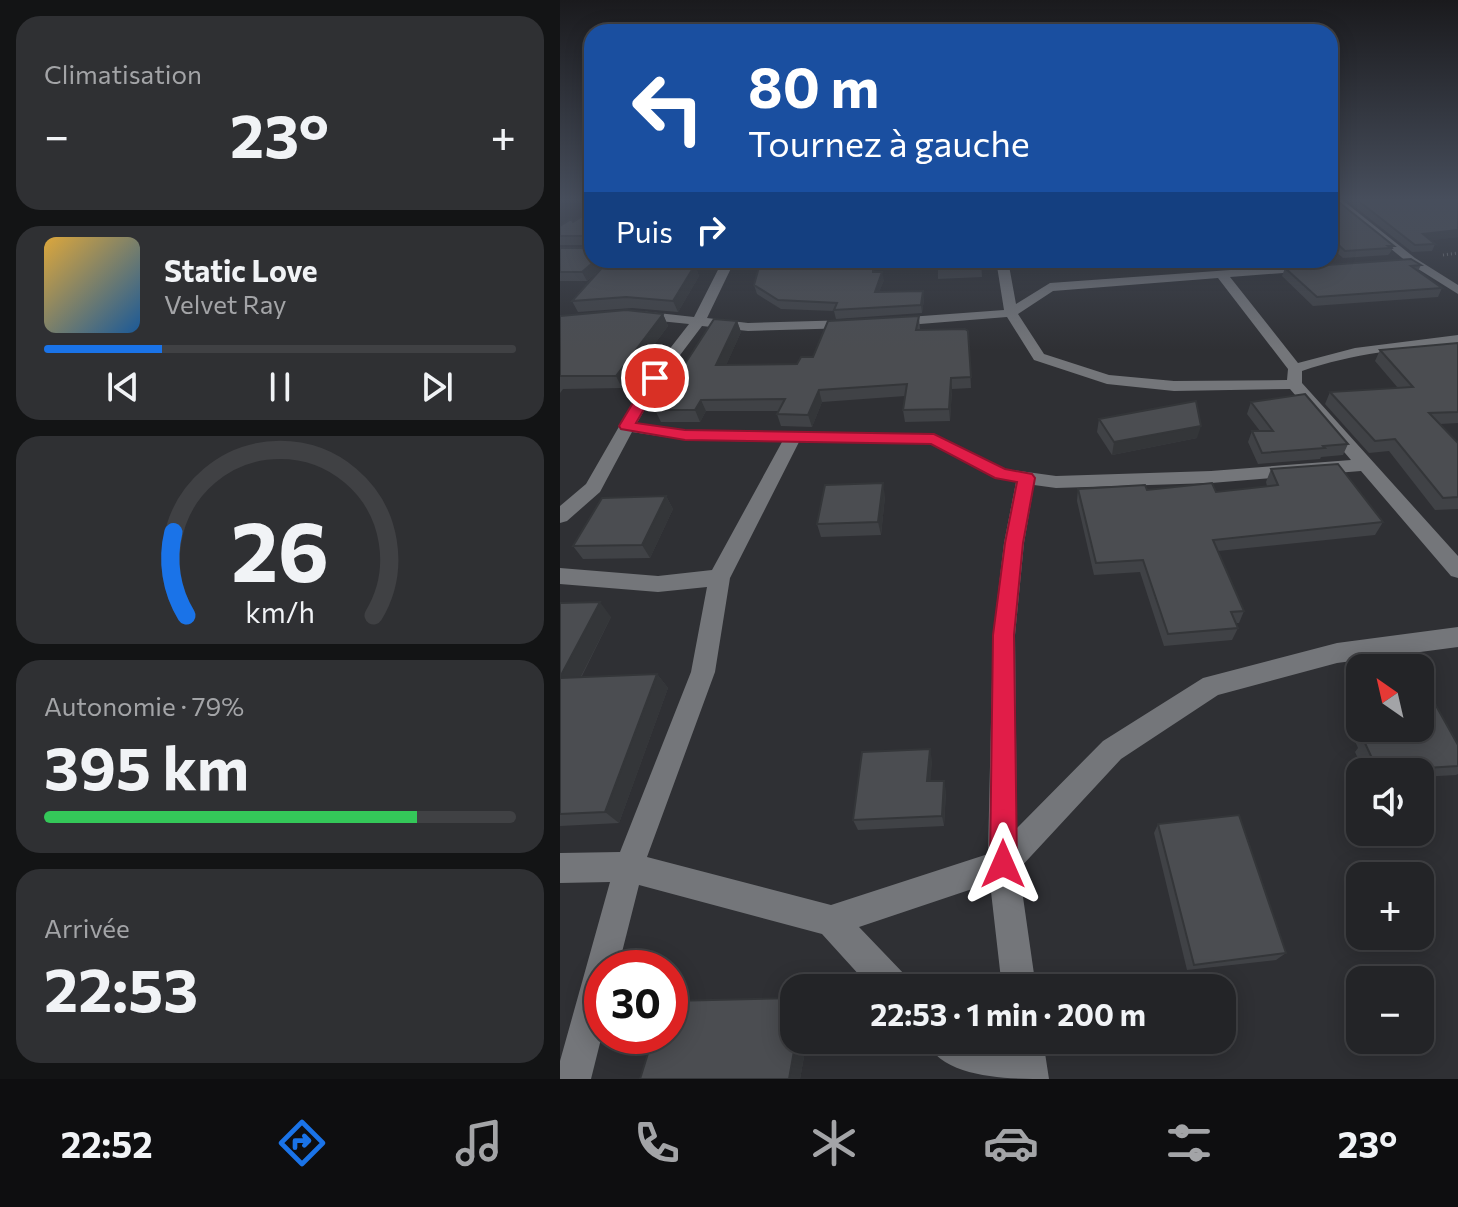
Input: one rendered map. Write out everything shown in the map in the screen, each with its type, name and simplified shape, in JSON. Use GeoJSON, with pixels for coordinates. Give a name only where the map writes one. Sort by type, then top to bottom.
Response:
{"type":"FeatureCollection","features":[{"type":"Feature","properties":{"kind":"street"},"geometry":{"type":"LineString","coordinates":[[1398,249],[1458,290]]}},
{"type":"Feature","properties":{"kind":"street"},"geometry":{"type":"LineString","coordinates":[[1395,261],[1411,260]]}},
{"type":"Feature","properties":{"kind":"street"},"geometry":{"type":"LineString","coordinates":[[560,516],[593,488],[655,378],[699,320],[725,268]]}},
{"type":"Feature","properties":{"kind":"street"},"geometry":{"type":"LineString","coordinates":[[1003,268],[1011,313],[1039,357],[1107,379],[1174,386],[1295,377],[1379,347],[1458,339]]}},
{"type":"Feature","properties":{"kind":"street"},"geometry":{"type":"LineString","coordinates":[[887,323],[1011,313],[1050,287],[1304,268]]}},
{"type":"Feature","properties":{"kind":"street"},"geometry":{"type":"LineString","coordinates":[[1221,274],[1295,377],[1366,465],[1458,570]]}},
{"type":"Feature","properties":{"kind":"street"},"geometry":{"type":"LineString","coordinates":[[632,315],[748,327],[872,324]]}},
{"type":"Feature","properties":{"kind":"street"},"geometry":{"type":"LineString","coordinates":[[627,426],[685,435],[934,439],[1001,474],[1056,482],[1211,477],[1366,465]]}},
{"type":"Feature","properties":{"kind":"street"},"geometry":{"type":"LineString","coordinates":[[607,950],[629,867],[703,672],[719,578],[793,437]]}},
{"type":"Feature","properties":{"kind":"street"},"geometry":{"type":"LineString","coordinates":[[1017,974],[1003,864],[1004,635],[1014,543],[1026,478]]}},
{"type":"Feature","properties":{"kind":"street"},"geometry":{"type":"LineString","coordinates":[[560,576],[658,584],[719,578]]}},
{"type":"Feature","properties":{"kind":"street"},"geometry":{"type":"LineString","coordinates":[[831,921],[1003,864],[1112,750],[1212,686],[1337,653],[1458,637]]}},
{"type":"Feature","properties":{"kind":"street"},"geometry":{"type":"LineString","coordinates":[[560,868],[629,867],[831,921],[881,974]]}},
{"type":"Feature","properties":{"kind":"street"},"geometry":{"type":"LineString","coordinates":[[573,1079],[584,1037]]}},
{"type":"Feature","properties":{"kind":"street"},"geometry":{"type":"LineString","coordinates":[[965,1054],[1030,1079],[1027,1054]]}},
{"type":"Feature","properties":{"kind":"building"},"geometry":{"type":"Polygon","coordinates":[[[560,249],[584,249],[584,268],[587,268],[582,272],[560,272],[560,249]]]}},
{"type":"Feature","properties":{"kind":"building"},"geometry":{"type":"Polygon","coordinates":[[[1411,259],[1421,265],[1411,266],[1442,288],[1317,297],[1285,268],[1338,268],[1338,264],[1411,259]]]}},
{"type":"Feature","properties":{"kind":"building"},"geometry":{"type":"Polygon","coordinates":[[[602,268],[693,268],[673,301],[626,297],[572,301],[602,268]]]}},
{"type":"Feature","properties":{"kind":"building"},"geometry":{"type":"Polygon","coordinates":[[[759,268],[873,268],[873,272],[882,272],[875,292],[923,291],[921,305],[834,310],[837,303],[778,300],[754,285],[759,268]]]}},
{"type":"Feature","properties":{"kind":"building"},"geometry":{"type":"Polygon","coordinates":[[[626,310],[663,314],[616,376],[560,376],[560,316],[626,310]]]}},
{"type":"Feature","properties":{"kind":"building"},"geometry":{"type":"Polygon","coordinates":[[[919,316],[916,330],[968,331],[971,377],[951,378],[949,409],[903,410],[907,384],[819,390],[808,415],[777,414],[785,399],[701,400],[695,410],[655,410],[714,319],[737,321],[716,365],[797,364],[801,357],[813,357],[828,321],[919,316]]]}},
{"type":"Feature","properties":{"kind":"building"},"geometry":{"type":"Polygon","coordinates":[[[1458,343],[1458,412],[1429,413],[1458,443],[1458,497],[1443,498],[1395,439],[1375,441],[1330,392],[1413,387],[1380,350],[1458,343]]]}},
{"type":"Feature","properties":{"kind":"building"},"geometry":{"type":"Polygon","coordinates":[[[1305,394],[1348,444],[1262,453],[1252,431],[1273,431],[1251,402],[1305,394]]]}},
{"type":"Feature","properties":{"kind":"building"},"geometry":{"type":"Polygon","coordinates":[[[1196,401],[1201,426],[1114,442],[1099,419],[1196,401]]]}},
{"type":"Feature","properties":{"kind":"building"},"geometry":{"type":"Polygon","coordinates":[[[1338,464],[1383,522],[1213,540],[1244,611],[1231,612],[1238,628],[1168,634],[1143,560],[1096,563],[1078,489],[1145,485],[1147,490],[1212,483],[1216,492],[1278,485],[1271,469],[1338,464]]]}},
{"type":"Feature","properties":{"kind":"building"},"geometry":{"type":"Polygon","coordinates":[[[883,483],[878,522],[817,524],[825,485],[883,483]]]}},
{"type":"Feature","properties":{"kind":"building"},"geometry":{"type":"Polygon","coordinates":[[[666,496],[642,545],[573,546],[602,498],[666,496]]]}},
{"type":"Feature","properties":{"kind":"building"},"geometry":{"type":"Polygon","coordinates":[[[600,602],[560,677],[560,603],[600,602]]]}},
{"type":"Feature","properties":{"kind":"building"},"geometry":{"type":"Polygon","coordinates":[[[657,674],[605,812],[560,814],[560,678],[657,674]]]}},
{"type":"Feature","properties":{"kind":"building"},"geometry":{"type":"Polygon","coordinates":[[[1434,702],[1458,745],[1458,766],[1434,768],[1434,758],[1372,758],[1364,742],[1434,742],[1434,702]]]}},
{"type":"Feature","properties":{"kind":"building"},"geometry":{"type":"Polygon","coordinates":[[[930,749],[927,781],[944,781],[942,816],[853,820],[862,752],[930,749]]]}},
{"type":"Feature","properties":{"kind":"building"},"geometry":{"type":"Polygon","coordinates":[[[1239,815],[1286,953],[1194,965],[1158,824],[1239,815]]]}},
{"type":"Feature","properties":{"kind":"building"},"geometry":{"type":"Polygon","coordinates":[[[780,998],[780,1054],[793,1054],[789,1079],[640,1079],[648,1054],[688,1054],[688,1001],[780,998]]]}},
{"type":"Feature","properties":{"kind":"route"},"geometry":{"type":"LineString","coordinates":[[655,378],[627,426],[685,435],[934,439],[1001,474],[1026,478],[1014,543],[1004,635],[1003,864]]}}]}
